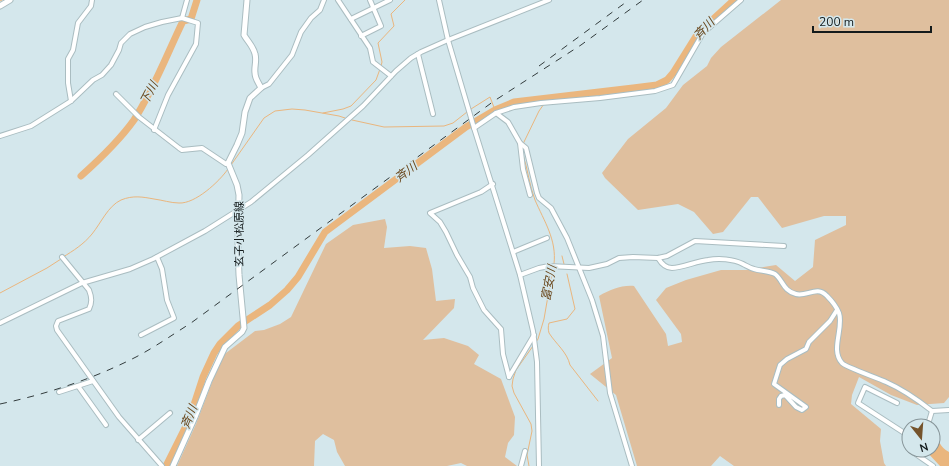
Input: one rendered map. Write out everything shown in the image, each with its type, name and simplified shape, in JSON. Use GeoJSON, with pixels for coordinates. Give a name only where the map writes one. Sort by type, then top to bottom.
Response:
{"type":"FeatureCollection","features":[{"type":"Feature","properties":{"kind":"main road"},"geometry":{"type":"LineString","coordinates":[[0,6],[10,0]]}},
{"type":"Feature","properties":{"kind":"main road"},"geometry":{"type":"LineString","coordinates":[[228,164],[238,145],[242,133],[245,112],[250,98],[261,88],[254,73],[256,59],[255,53],[252,44],[244,35],[247,0]]}},
{"type":"Feature","properties":{"kind":"main road","name":"玄子小松原線"},"geometry":{"type":"LineString","coordinates":[[173,466],[225,347],[242,332],[244,326],[238,255],[239,196],[237,185],[228,164]]}},
{"type":"Feature","properties":{"kind":"street"},"geometry":{"type":"LineString","coordinates":[[71,100],[68,83],[68,59],[73,50],[78,23],[91,6],[92,0]]}},
{"type":"Feature","properties":{"kind":"street"},"geometry":{"type":"LineString","coordinates":[[182,18],[187,0]]}},
{"type":"Feature","properties":{"kind":"street"},"geometry":{"type":"LineString","coordinates":[[261,88],[269,84],[292,54],[301,32],[311,18],[320,10],[324,0]]}},
{"type":"Feature","properties":{"kind":"street"},"geometry":{"type":"LineString","coordinates":[[346,0],[340,1],[370,48],[373,62],[391,76]]}},
{"type":"Feature","properties":{"kind":"street"},"geometry":{"type":"LineString","coordinates":[[362,36],[381,26],[370,0]]}},
{"type":"Feature","properties":{"kind":"street"},"geometry":{"type":"LineString","coordinates":[[351,19],[390,0]]}},
{"type":"Feature","properties":{"kind":"street"},"geometry":{"type":"LineString","coordinates":[[439,0],[448,40],[520,275],[533,334],[536,350],[539,466]]}},
{"type":"Feature","properties":{"kind":"street"},"geometry":{"type":"LineString","coordinates":[[0,323],[82,282],[130,269],[157,257],[200,234],[239,210],[308,155],[363,106],[391,76],[411,58],[448,40],[549,0]]}},
{"type":"Feature","properties":{"kind":"street"},"geometry":{"type":"LineString","coordinates":[[474,128],[496,113],[514,107],[655,91],[673,85],[703,34],[741,0]]}},
{"type":"Feature","properties":{"kind":"street"},"geometry":{"type":"LineString","coordinates":[[0,136],[31,126],[71,100],[111,65],[119,50],[121,42],[130,34],[145,27],[182,18],[198,24],[196,44],[168,95],[154,130]]}},
{"type":"Feature","properties":{"kind":"street"},"geometry":{"type":"LineString","coordinates":[[418,54],[433,114]]}},
{"type":"Feature","properties":{"kind":"street"},"geometry":{"type":"LineString","coordinates":[[116,94],[154,130],[182,150],[202,148],[228,164]]}},
{"type":"Feature","properties":{"kind":"street"},"geometry":{"type":"LineString","coordinates":[[496,113],[508,122],[520,143],[526,148],[537,193],[553,212],[572,248],[580,268],[603,336],[610,393],[632,466]]}},
{"type":"Feature","properties":{"kind":"street"},"geometry":{"type":"LineString","coordinates":[[520,143],[523,169],[530,195]]}},
{"type":"Feature","properties":{"kind":"street"},"geometry":{"type":"LineString","coordinates":[[493,184],[481,192],[430,212],[440,222],[446,232],[470,277],[473,288],[484,310],[501,329],[503,354],[509,377],[533,334]]}},
{"type":"Feature","properties":{"kind":"street"},"geometry":{"type":"LineString","coordinates":[[513,252],[546,238]]}},
{"type":"Feature","properties":{"kind":"street"},"geometry":{"type":"LineString","coordinates":[[520,275],[549,266],[589,268],[607,264],[619,258],[658,258],[667,256],[695,241],[784,246]]}},
{"type":"Feature","properties":{"kind":"street"},"geometry":{"type":"LineString","coordinates":[[62,257],[89,290],[92,296],[92,303],[89,309],[58,321],[56,326],[92,381],[138,440],[162,466]]}},
{"type":"Feature","properties":{"kind":"street"},"geometry":{"type":"LineString","coordinates":[[141,335],[174,318],[167,300],[162,269],[157,257]]}},
{"type":"Feature","properties":{"kind":"street"},"geometry":{"type":"LineString","coordinates":[[658,258],[665,265],[672,268],[708,260],[725,259],[742,263],[753,269],[775,274],[787,290],[792,293],[798,295],[819,291],[826,294],[839,314],[840,324],[837,341],[838,354],[841,363],[845,366],[893,385],[918,400],[932,411],[949,409]]}},
{"type":"Feature","properties":{"kind":"street"},"geometry":{"type":"LineString","coordinates":[[779,405],[779,399],[781,396],[785,395],[796,407],[802,410],[806,407],[774,384],[780,365],[787,359],[806,349],[809,342],[830,321],[837,310]]}},
{"type":"Feature","properties":{"kind":"street"},"geometry":{"type":"LineString","coordinates":[[59,392],[92,381]]}},
{"type":"Feature","properties":{"kind":"street"},"geometry":{"type":"LineString","coordinates":[[78,386],[106,425]]}},
{"type":"Feature","properties":{"kind":"street"},"geometry":{"type":"LineString","coordinates":[[897,403],[865,387],[858,402],[901,431]]}},
{"type":"Feature","properties":{"kind":"street"},"geometry":{"type":"LineString","coordinates":[[930,418],[932,411]]}},
{"type":"Feature","properties":{"kind":"street"},"geometry":{"type":"LineString","coordinates":[[138,440],[170,414]]}},
{"type":"Feature","properties":{"kind":"street"},"geometry":{"type":"LineString","coordinates":[[521,466],[525,451]]}},
{"type":"Feature","properties":{"kind":"street"},"geometry":{"type":"LineString","coordinates":[[922,458],[933,466]]}},
{"type":"Feature","properties":{"kind":"shaded area"},"geometry":{"type":"Polygon","coordinates":[[[781,0],[949,0],[949,397],[944,403],[917,405],[891,395],[859,377],[852,395],[851,404],[881,429],[880,441],[884,463],[886,466],[734,466],[720,456],[711,466],[637,466],[616,395],[590,374],[612,358],[599,296],[616,288],[634,286],[666,334],[668,346],[682,342],[681,334],[656,300],[666,288],[686,280],[721,270],[746,270],[776,265],[795,281],[813,267],[815,240],[846,225],[846,216],[824,216],[782,228],[758,197],[751,197],[723,232],[713,234],[694,212],[678,204],[638,210],[605,178],[602,173],[628,139],[666,108],[683,85],[707,66],[711,58],[721,47],[781,0]]]}},
{"type":"Feature","properties":{"kind":"shaded area"},"geometry":{"type":"Polygon","coordinates":[[[385,219],[387,227],[384,248],[410,246],[426,248],[432,269],[436,301],[455,299],[454,308],[423,340],[444,338],[468,346],[479,355],[474,364],[501,379],[515,417],[514,435],[508,443],[505,457],[517,466],[467,466],[461,463],[447,466],[345,466],[337,452],[334,440],[323,434],[315,441],[314,466],[177,466],[196,424],[222,356],[255,331],[264,330],[280,324],[291,317],[326,244],[353,225],[385,219]]]}},
{"type":"Feature","properties":{"kind":"shaded area"},"geometry":{"type":"Polygon","coordinates":[[[941,445],[949,452],[949,466],[940,466],[932,458],[941,458],[941,445]]]}},
{"type":"Feature","properties":{"kind":"waterway","name":"下川"},"geometry":{"type":"LineString","coordinates":[[81,176],[109,150],[134,120],[154,84],[183,21],[191,19],[197,0]]}},
{"type":"Feature","properties":{"kind":"waterway"},"geometry":{"type":"LineString","coordinates":[[381,66],[382,62],[378,43],[394,26],[391,14],[405,0]]}},
{"type":"Feature","properties":{"kind":"waterway","name":"斉川"},"geometry":{"type":"LineString","coordinates":[[166,466],[189,420],[203,377],[214,353],[220,344],[238,326],[270,305],[287,290],[298,277],[325,232],[466,127],[495,110],[514,102],[657,85],[667,80],[698,33],[734,0]]}},
{"type":"Feature","properties":{"kind":"waterway"},"geometry":{"type":"LineString","coordinates":[[323,113],[351,106],[376,80],[380,69]]}},
{"type":"Feature","properties":{"kind":"waterway"},"geometry":{"type":"LineString","coordinates":[[471,109],[490,97],[495,110]]}},
{"type":"Feature","properties":{"kind":"waterway","name":"富安川"},"geometry":{"type":"LineString","coordinates":[[523,144],[544,104]]}},
{"type":"Feature","properties":{"kind":"waterway"},"geometry":{"type":"LineString","coordinates":[[231,165],[264,118],[275,111],[292,109],[305,110],[345,118]]}},
{"type":"Feature","properties":{"kind":"waterway"},"geometry":{"type":"LineString","coordinates":[[352,120],[384,127],[444,126],[453,123],[467,112]]}},
{"type":"Feature","properties":{"kind":"waterway","name":"富安川"},"geometry":{"type":"LineString","coordinates":[[523,155],[535,200],[552,239],[554,247],[554,264]]}},
{"type":"Feature","properties":{"kind":"waterway"},"geometry":{"type":"LineString","coordinates":[[63,257],[86,241],[108,210],[121,200],[130,197],[146,198],[173,203],[192,200],[213,186],[228,169]]}},
{"type":"Feature","properties":{"kind":"waterway"},"geometry":{"type":"LineString","coordinates":[[562,256],[564,264]]}},
{"type":"Feature","properties":{"kind":"waterway"},"geometry":{"type":"LineString","coordinates":[[0,293],[61,259]]}},
{"type":"Feature","properties":{"kind":"waterway","name":"富安川"},"geometry":{"type":"LineString","coordinates":[[536,342],[544,319],[553,267]]}},
{"type":"Feature","properties":{"kind":"waterway"},"geometry":{"type":"LineString","coordinates":[[567,274],[575,309],[567,319],[549,323],[549,333],[564,352],[570,365],[598,401]]}},
{"type":"Feature","properties":{"kind":"waterway","name":"富安川"},"geometry":{"type":"LineString","coordinates":[[529,466],[527,455],[532,431],[531,424],[514,393],[512,386],[516,370],[533,346]]}},
{"type":"Feature","properties":{"kind":"railway"},"geometry":{"type":"LineString","coordinates":[[539,66],[629,0]]}},
{"type":"Feature","properties":{"kind":"railway"},"geometry":{"type":"LineString","coordinates":[[0,404],[35,396],[86,379],[120,365],[157,345],[191,323],[494,101],[581,45],[643,0]]}}]}
